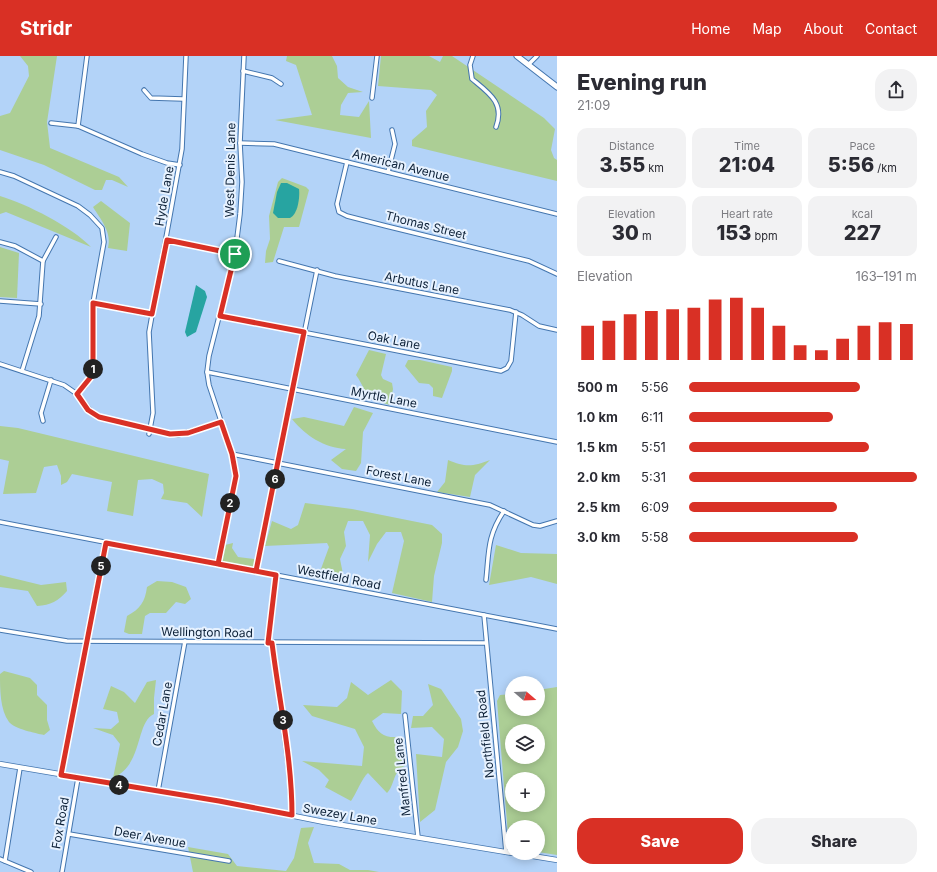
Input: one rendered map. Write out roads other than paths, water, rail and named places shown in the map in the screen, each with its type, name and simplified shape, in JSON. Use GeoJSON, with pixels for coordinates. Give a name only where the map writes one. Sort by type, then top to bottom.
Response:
{"type":"FeatureCollection","features":[{"type":"Feature","properties":{"kind":"main road"},"geometry":{"type":"LineString","coordinates":[[517,56],[557,86]]}},
{"type":"Feature","properties":{"kind":"street"},"geometry":{"type":"LineString","coordinates":[[78,126],[87,56]]}},
{"type":"Feature","properties":{"kind":"street","name":"Hyde Lane"},"geometry":{"type":"LineString","coordinates":[[149,434],[153,413],[149,332],[180,165],[186,56]]}},
{"type":"Feature","properties":{"kind":"street","name":"West Denis Lane"},"geometry":{"type":"LineString","coordinates":[[218,564],[235,481],[232,454],[209,385],[207,372],[209,356],[235,254],[240,214],[242,182],[240,143],[244,56]]}},
{"type":"Feature","properties":{"kind":"street"},"geometry":{"type":"LineString","coordinates":[[372,98],[377,56]]}},
{"type":"Feature","properties":{"kind":"street"},"geometry":{"type":"LineString","coordinates":[[473,56],[470,64],[472,79],[493,95],[499,109],[496,127]]}},
{"type":"Feature","properties":{"kind":"street"},"geometry":{"type":"LineString","coordinates":[[528,65],[537,56]]}},
{"type":"Feature","properties":{"kind":"street"},"geometry":{"type":"LineString","coordinates":[[243,71],[272,78],[281,84]]}},
{"type":"Feature","properties":{"kind":"street"},"geometry":{"type":"LineString","coordinates":[[144,90],[151,98],[184,99]]}},
{"type":"Feature","properties":{"kind":"street"},"geometry":{"type":"LineString","coordinates":[[51,123],[78,126],[142,154],[167,163],[180,165]]}},
{"type":"Feature","properties":{"kind":"street"},"geometry":{"type":"LineString","coordinates":[[388,172],[395,144],[392,130]]}},
{"type":"Feature","properties":{"kind":"street","name":"American Avenue"},"geometry":{"type":"LineString","coordinates":[[240,143],[274,144],[557,214]]}},
{"type":"Feature","properties":{"kind":"street","name":"Thomas Street"},"geometry":{"type":"LineString","coordinates":[[348,162],[337,201],[337,208],[339,212],[347,216],[386,226],[529,260],[557,274]]}},
{"type":"Feature","properties":{"kind":"street"},"geometry":{"type":"LineString","coordinates":[[0,172],[14,176],[78,206],[90,215],[102,228],[104,242],[93,303],[93,371],[88,382],[77,394]]}},
{"type":"Feature","properties":{"kind":"street"},"geometry":{"type":"LineString","coordinates":[[22,371],[39,316],[43,261],[56,237]]}},
{"type":"Feature","properties":{"kind":"street"},"geometry":{"type":"LineString","coordinates":[[167,240],[235,254]]}},
{"type":"Feature","properties":{"kind":"street"},"geometry":{"type":"LineString","coordinates":[[0,242],[15,246],[43,261]]}},
{"type":"Feature","properties":{"kind":"street","name":"Arbutus Lane"},"geometry":{"type":"LineString","coordinates":[[279,262],[516,312],[539,326],[557,330]]}},
{"type":"Feature","properties":{"kind":"street"},"geometry":{"type":"LineString","coordinates":[[256,571],[317,270]]}},
{"type":"Feature","properties":{"kind":"street"},"geometry":{"type":"LineString","coordinates":[[0,302],[41,304]]}},
{"type":"Feature","properties":{"kind":"street"},"geometry":{"type":"LineString","coordinates":[[93,303],[152,314]]}},
{"type":"Feature","properties":{"kind":"street","name":"Oak Lane"},"geometry":{"type":"LineString","coordinates":[[220,316],[501,371],[507,368],[511,361],[516,312]]}},
{"type":"Feature","properties":{"kind":"street"},"geometry":{"type":"LineString","coordinates":[[0,364],[64,384],[77,394],[93,414],[108,420],[178,435],[221,422]]}},
{"type":"Feature","properties":{"kind":"street","name":"Myrtle Lane"},"geometry":{"type":"LineString","coordinates":[[207,372],[557,442]]}},
{"type":"Feature","properties":{"kind":"street"},"geometry":{"type":"LineString","coordinates":[[43,421],[41,413],[51,380]]}},
{"type":"Feature","properties":{"kind":"street","name":"Forest Lane"},"geometry":{"type":"LineString","coordinates":[[232,454],[490,505],[533,525],[540,526],[557,521]]}},
{"type":"Feature","properties":{"kind":"street"},"geometry":{"type":"LineString","coordinates":[[486,580],[490,540],[494,526],[504,511]]}},
{"type":"Feature","properties":{"kind":"street","name":"Westfield Road"},"geometry":{"type":"LineString","coordinates":[[0,522],[557,629]]}},
{"type":"Feature","properties":{"kind":"street"},"geometry":{"type":"LineString","coordinates":[[61,775],[106,543]]}},
{"type":"Feature","properties":{"kind":"street"},"geometry":{"type":"LineString","coordinates":[[276,575],[270,643],[289,771],[292,815]]}},
{"type":"Feature","properties":{"kind":"street","name":"Northfield Road"},"geometry":{"type":"LineString","coordinates":[[484,615],[505,842]]}},
{"type":"Feature","properties":{"kind":"street","name":"Wellington Road"},"geometry":{"type":"LineString","coordinates":[[0,630],[50,639],[270,643],[486,644]]}},
{"type":"Feature","properties":{"kind":"street","name":"Cedar Lane"},"geometry":{"type":"LineString","coordinates":[[158,791],[185,641]]}},
{"type":"Feature","properties":{"kind":"street","name":"Manfred Lane"},"geometry":{"type":"LineString","coordinates":[[405,715],[418,837]]}},
{"type":"Feature","properties":{"kind":"street","name":"Swezey Lane"},"geometry":{"type":"LineString","coordinates":[[0,764],[505,852]]}},
{"type":"Feature","properties":{"kind":"street"},"geometry":{"type":"LineString","coordinates":[[5,861],[20,768]]}},
{"type":"Feature","properties":{"kind":"street","name":"Fox Road"},"geometry":{"type":"LineString","coordinates":[[62,872],[78,778]]}},
{"type":"Feature","properties":{"kind":"street","name":"Deer Avenue"},"geometry":{"type":"LineString","coordinates":[[68,834],[229,861]]}},
{"type":"Feature","properties":{"kind":"street","name":"Swezey Lane"},"geometry":{"type":"LineString","coordinates":[[545,858],[557,860]]}},
{"type":"Feature","properties":{"kind":"street"},"geometry":{"type":"LineString","coordinates":[[0,860],[31,872]]}}]}
